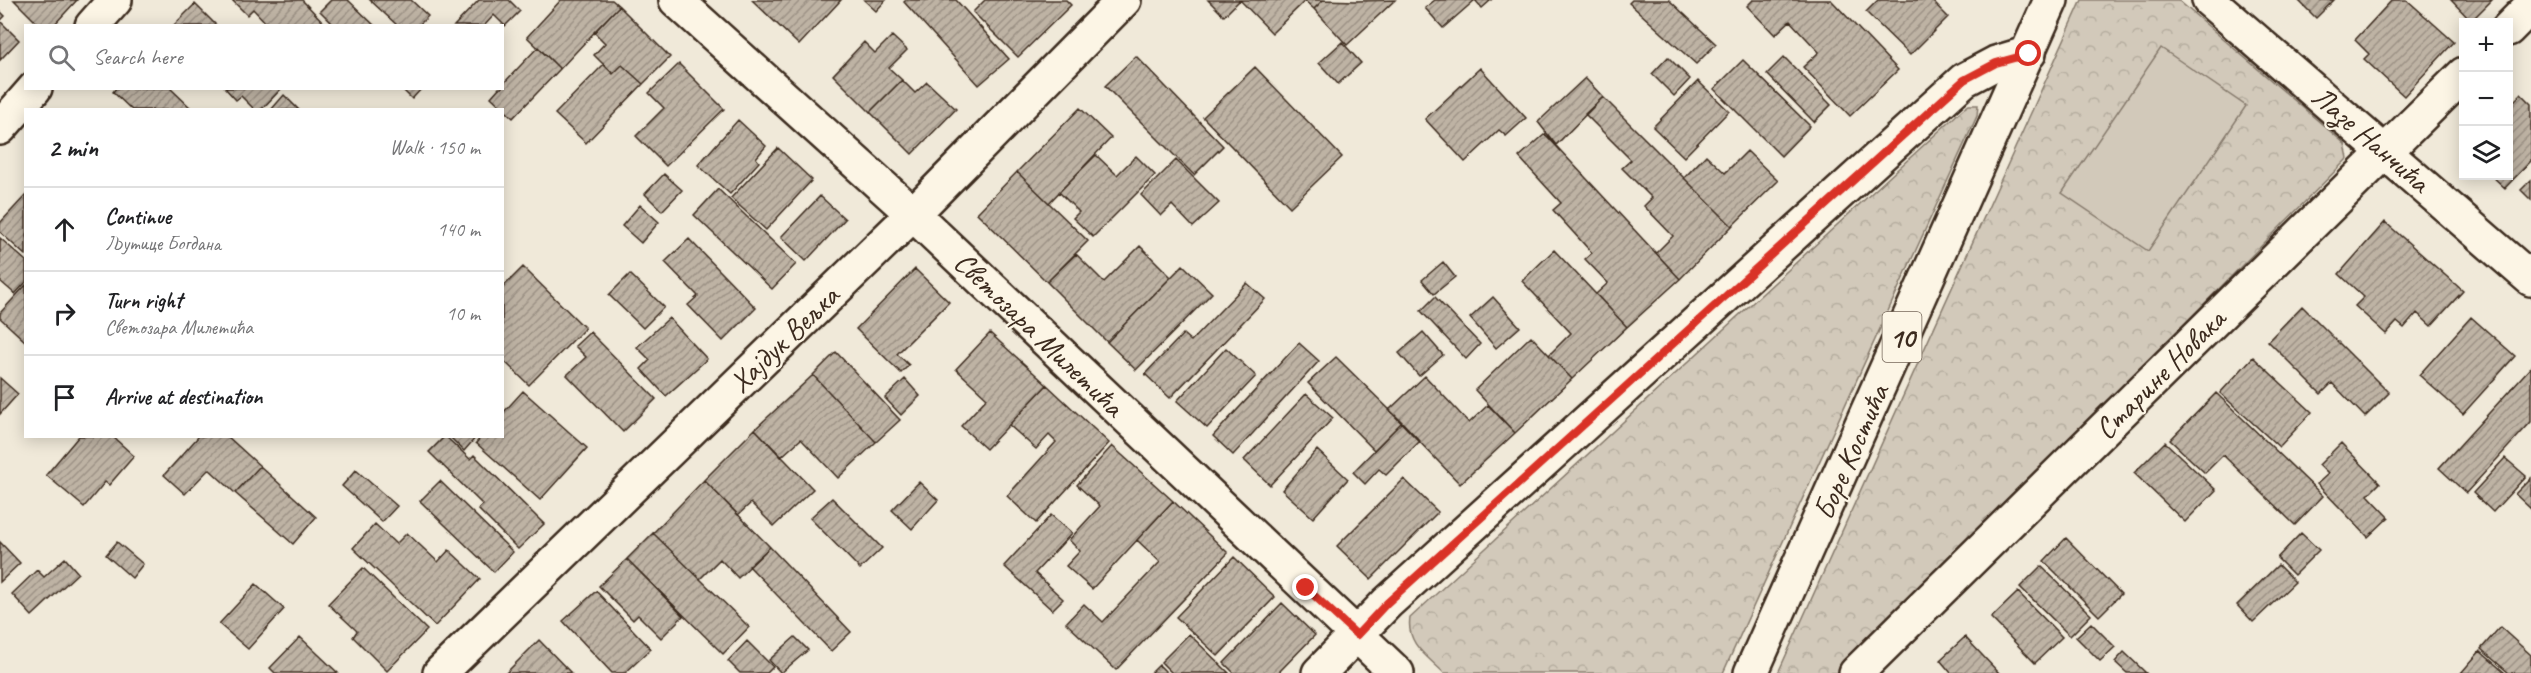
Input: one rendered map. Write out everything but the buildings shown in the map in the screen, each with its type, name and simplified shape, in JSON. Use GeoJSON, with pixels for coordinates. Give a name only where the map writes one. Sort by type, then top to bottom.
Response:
{"type":"FeatureCollection","features":[{"type":"Feature","properties":{"kind":"street"},"geometry":{"type":"LineString","coordinates":[[94,24],[115,0]]}},
{"type":"Feature","properties":{"kind":"street","name":"Светозара Милетића"},"geometry":{"type":"LineString","coordinates":[[676,0],[913,214],[1397,673]]}},
{"type":"Feature","properties":{"kind":"street","name":"Хајдук Вељка"},"geometry":{"type":"LineString","coordinates":[[440,673],[913,214],[1124,0]]}},
{"type":"Feature","properties":{"kind":"street","name":"Боре Костића"},"geometry":{"type":"LineString","coordinates":[[1751,673],[2029,54],[2051,0]]}},
{"type":"Feature","properties":{"kind":"street","name":"Лазе Нанчића"},"geometry":{"type":"LineString","coordinates":[[2209,0],[2531,279]]}},
{"type":"Feature","properties":{"kind":"street"},"geometry":{"type":"LineString","coordinates":[[2513,24],[2531,6]]}},
{"type":"Feature","properties":{"kind":"street"},"geometry":{"type":"LineString","coordinates":[[1319,673],[1396,595],[1964,80],[1996,63],[2029,54]]}},
{"type":"Feature","properties":{"kind":"street","name":"Старине Новака"},"geometry":{"type":"LineString","coordinates":[[1856,673],[2459,78]]}},
{"type":"Feature","properties":{"kind":"street"},"geometry":{"type":"LineString","coordinates":[[0,128],[33,90]]}},
{"type":"Feature","properties":{"kind":"green space"},"geometry":{"type":"Polygon","coordinates":[[[2082,0],[2178,0],[2345,144],[2348,158],[1840,673],[1778,673],[2082,0]]]}},
{"type":"Feature","properties":{"kind":"green space"},"geometry":{"type":"Polygon","coordinates":[[[2161,48],[2246,106],[2148,251],[2062,193],[2161,48]]]}},
{"type":"Feature","properties":{"kind":"green space"},"geometry":{"type":"Polygon","coordinates":[[[1969,105],[1978,105],[1977,116],[1723,673],[1444,673],[1419,649],[1411,635],[1410,618],[1969,105]]]}},
{"type":"Feature","properties":{"kind":"route"},"geometry":{"type":"LineString","coordinates":[[1306,588],[1357,635],[1387,603],[1964,80],[1996,63],[2029,54]]}}]}
